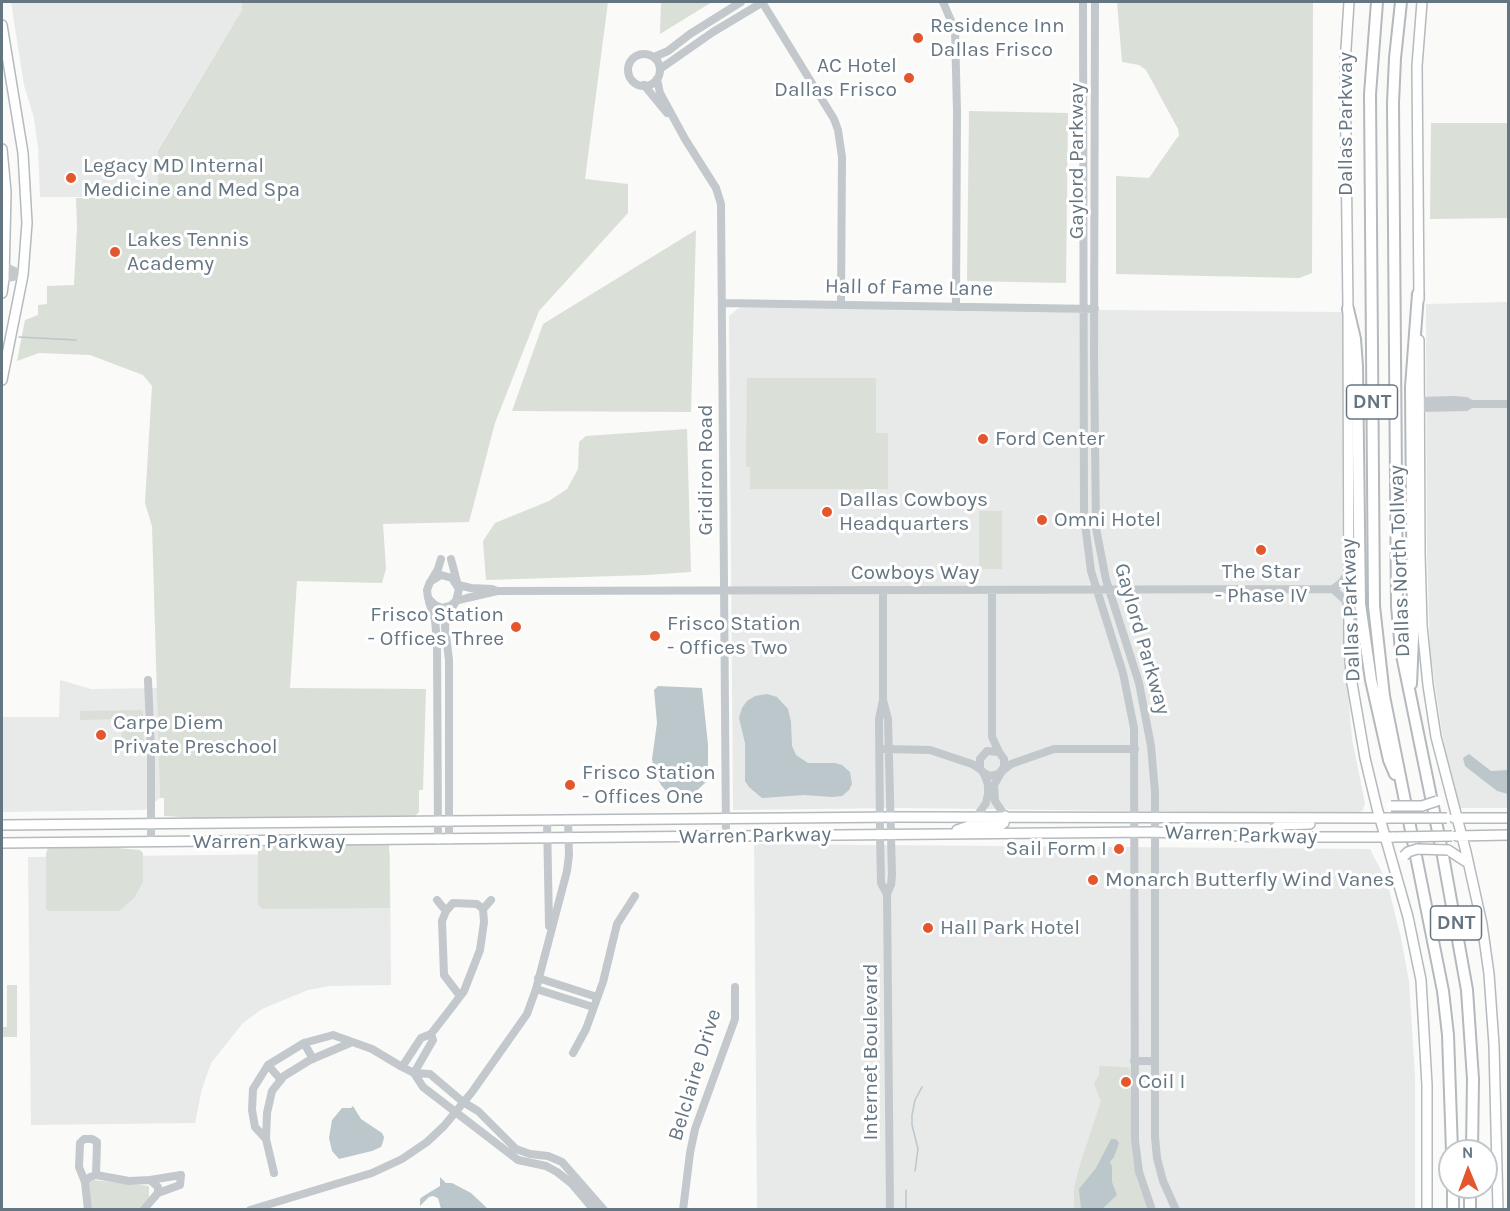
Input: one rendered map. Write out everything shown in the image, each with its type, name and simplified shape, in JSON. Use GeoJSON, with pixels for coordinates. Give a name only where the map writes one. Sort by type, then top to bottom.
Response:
{"type":"FeatureCollection","features":[{"type":"Feature","properties":{"kind":"highway","name":"Dallas North Tollway"},"geometry":{"type":"LineString","coordinates":[[1377,2],[1370,94],[1374,606],[1384,696],[1443,991],[1448,1035],[1452,1139]]}},
{"type":"Feature","properties":{"kind":"highway","name":"Dallas North Tollway"},"geometry":{"type":"LineString","coordinates":[[1401,2],[1393,103],[1396,562],[1401,650],[1443,856],[1467,990],[1473,1079],[1472,1139]]}},
{"type":"Feature","properties":{"kind":"highway"},"geometry":{"type":"LineString","coordinates":[[1410,699],[1413,660],[1411,387],[1418,294]]}},
{"type":"Feature","properties":{"kind":"highway"},"geometry":{"type":"LineString","coordinates":[[1348,309],[1355,339],[1357,366],[1360,604],[1371,680],[1381,727],[1389,760],[1405,800]]}},
{"type":"Feature","properties":{"kind":"main road","name":"Dallas Parkway"},"geometry":{"type":"LineString","coordinates":[[1349,2],[1345,64],[1348,309],[1347,606],[1352,683],[1359,730],[1375,796],[1385,818],[1390,837],[1422,991],[1427,1085],[1427,1209]]}},
{"type":"Feature","properties":{"kind":"main road"},"geometry":{"type":"LineString","coordinates":[[1422,2],[1416,66],[1422,626],[1430,703],[1482,924],[1489,974],[1494,1045],[1498,1209]]}},
{"type":"Feature","properties":{"kind":"main road"},"geometry":{"type":"LineString","coordinates":[[2,25],[23,153],[27,223],[23,275],[2,380]]}},
{"type":"Feature","properties":{"kind":"main road"},"geometry":{"type":"LineString","coordinates":[[2,149],[6,192],[2,292]]}},
{"type":"Feature","properties":{"kind":"main road"},"geometry":{"type":"LineString","coordinates":[[1375,796],[1390,806],[1422,806],[1437,801],[1448,786]]}},
{"type":"Feature","properties":{"kind":"main road","name":"Warren Parkway"},"geometry":{"type":"LineString","coordinates":[[2,825],[977,816],[1509,818]]}},
{"type":"Feature","properties":{"kind":"main road"},"geometry":{"type":"LineString","coordinates":[[949,833],[969,826],[1000,826],[1004,823],[1005,816]]}},
{"type":"Feature","properties":{"kind":"main road"},"geometry":{"type":"LineString","coordinates":[[1271,837],[1274,829],[1279,825],[1316,824],[1335,818]]}},
{"type":"Feature","properties":{"kind":"main road"},"geometry":{"type":"LineString","coordinates":[[253,821],[255,842]]}},
{"type":"Feature","properties":{"kind":"main road","name":"Warren Parkway"},"geometry":{"type":"LineString","coordinates":[[2,843],[1134,832],[1271,837],[1509,835]]}},
{"type":"Feature","properties":{"kind":"main road"},"geometry":{"type":"LineString","coordinates":[[1399,885],[1404,856],[1417,849],[1448,850],[1468,863]]}},
{"type":"Feature","properties":{"kind":"main road"},"geometry":{"type":"LineString","coordinates":[[1426,1174],[1431,1190],[1432,1209]]}},
{"type":"Feature","properties":{"kind":"street"},"geometry":{"type":"LineString","coordinates":[[741,2],[668,51],[654,57],[645,54],[636,56],[630,64],[629,74],[635,82],[644,85],[654,82],[660,69],[762,2],[838,130],[842,157],[841,305]]}},
{"type":"Feature","properties":{"kind":"street"},"geometry":{"type":"LineString","coordinates":[[943,2],[955,30],[956,307]]}},
{"type":"Feature","properties":{"kind":"street","name":"Gaylord Parkway"},"geometry":{"type":"LineString","coordinates":[[1083,2],[1083,500],[1086,544],[1096,591],[1125,681],[1132,715],[1135,749],[1136,1151],[1142,1182],[1152,1209]]}},
{"type":"Feature","properties":{"kind":"street","name":"Gaylord Parkway"},"geometry":{"type":"LineString","coordinates":[[1095,2],[1096,530],[1102,568],[1145,707],[1151,746],[1155,780],[1153,832],[1155,1137],[1157,1158],[1166,1192],[1176,1209]]}},
{"type":"Feature","properties":{"kind":"street"},"geometry":{"type":"LineString","coordinates":[[654,57],[660,69]]}},
{"type":"Feature","properties":{"kind":"street","name":"Gridiron Road"},"geometry":{"type":"LineString","coordinates":[[657,78],[660,93],[716,188],[721,204],[726,836]]}},
{"type":"Feature","properties":{"kind":"street"},"geometry":{"type":"LineString","coordinates":[[1083,85],[1095,84]]}},
{"type":"Feature","properties":{"kind":"street","name":"Gridiron Road"},"geometry":{"type":"LineString","coordinates":[[644,85],[674,117]]}},
{"type":"Feature","properties":{"kind":"street"},"geometry":{"type":"LineString","coordinates":[[3,266],[23,275]]}},
{"type":"Feature","properties":{"kind":"street"},"geometry":{"type":"LineString","coordinates":[[3,279],[23,275]]}},
{"type":"Feature","properties":{"kind":"street","name":"Hall of Fame Lane"},"geometry":{"type":"LineString","coordinates":[[723,303],[1095,309]]}},
{"type":"Feature","properties":{"kind":"street"},"geometry":{"type":"LineString","coordinates":[[1419,405],[1466,407],[1471,404],[1509,404]]}},
{"type":"Feature","properties":{"kind":"street"},"geometry":{"type":"LineString","coordinates":[[1083,445],[1095,446]]}},
{"type":"Feature","properties":{"kind":"street"},"geometry":{"type":"LineString","coordinates":[[1083,500],[1088,503],[1091,526],[1096,530]]}},
{"type":"Feature","properties":{"kind":"street"},"geometry":{"type":"LineString","coordinates":[[438,840],[437,630],[427,590],[441,559]]}},
{"type":"Feature","properties":{"kind":"street"},"geometry":{"type":"LineString","coordinates":[[449,840],[449,671],[445,627],[446,618],[459,593],[450,559]]}},
{"type":"Feature","properties":{"kind":"street"},"geometry":{"type":"LineString","coordinates":[[1347,606],[1345,600],[1333,590],[1348,573]]}},
{"type":"Feature","properties":{"kind":"street"},"geometry":{"type":"LineString","coordinates":[[430,582],[444,575],[452,578],[458,584]]}},
{"type":"Feature","properties":{"kind":"street","name":"Cowboys Way"},"geometry":{"type":"LineString","coordinates":[[458,584],[497,591]]}},
{"type":"Feature","properties":{"kind":"street","name":"Cowboys Way"},"geometry":{"type":"LineString","coordinates":[[456,601],[497,591],[1333,590]]}},
{"type":"Feature","properties":{"kind":"street"},"geometry":{"type":"LineString","coordinates":[[883,591],[883,700],[879,719],[886,817]]}},
{"type":"Feature","properties":{"kind":"street"},"geometry":{"type":"LineString","coordinates":[[977,816],[986,803],[1005,761],[992,737],[992,591]]}},
{"type":"Feature","properties":{"kind":"street"},"geometry":{"type":"LineString","coordinates":[[428,598],[442,608],[456,601]]}},
{"type":"Feature","properties":{"kind":"street"},"geometry":{"type":"LineString","coordinates":[[437,671],[449,671]]}},
{"type":"Feature","properties":{"kind":"street"},"geometry":{"type":"LineString","coordinates":[[1125,681],[1137,677]]}},
{"type":"Feature","properties":{"kind":"street"},"geometry":{"type":"LineString","coordinates":[[148,680],[151,842]]}},
{"type":"Feature","properties":{"kind":"street"},"geometry":{"type":"LineString","coordinates":[[883,700],[888,719],[889,748],[886,817]]}},
{"type":"Feature","properties":{"kind":"street"},"geometry":{"type":"LineString","coordinates":[[992,737],[979,761],[995,801],[1005,816]]}},
{"type":"Feature","properties":{"kind":"street"},"geometry":{"type":"LineString","coordinates":[[880,749],[930,750],[977,766],[992,776],[1020,760],[1054,749],[1135,749]]}},
{"type":"Feature","properties":{"kind":"street"},"geometry":{"type":"LineString","coordinates":[[964,761],[992,750],[1008,758],[1020,760]]}},
{"type":"Feature","properties":{"kind":"street","name":"Internet Boulevard"},"geometry":{"type":"LineString","coordinates":[[886,817],[885,834],[891,885],[887,894],[890,1209]]}},
{"type":"Feature","properties":{"kind":"street"},"geometry":{"type":"LineString","coordinates":[[547,819],[549,933]]}},
{"type":"Feature","properties":{"kind":"street"},"geometry":{"type":"LineString","coordinates":[[249,1209],[372,1173],[402,1159],[427,1142],[455,1112],[527,1014],[536,989],[564,882],[569,855],[568,819]]}},
{"type":"Feature","properties":{"kind":"street"},"geometry":{"type":"LineString","coordinates":[[549,880],[564,882]]}},
{"type":"Feature","properties":{"kind":"street"},"geometry":{"type":"LineString","coordinates":[[573,1053],[586,1029],[603,982],[617,924],[635,896]]}},
{"type":"Feature","properties":{"kind":"street"},"geometry":{"type":"LineString","coordinates":[[437,900],[446,911]]}},
{"type":"Feature","properties":{"kind":"street"},"geometry":{"type":"LineString","coordinates":[[402,1067],[421,1038],[431,1034],[464,991],[480,950],[484,922],[483,909],[490,900]]}},
{"type":"Feature","properties":{"kind":"street"},"geometry":{"type":"LineString","coordinates":[[459,996],[444,975],[442,921],[446,911],[453,903],[477,904],[483,909]]}},
{"type":"Feature","properties":{"kind":"street"},"geometry":{"type":"LineString","coordinates":[[538,978],[597,997]]}},
{"type":"Feature","properties":{"kind":"street","name":"Belclaire Drive"},"geometry":{"type":"LineString","coordinates":[[683,1209],[695,1129],[735,1019],[735,987]]}},
{"type":"Feature","properties":{"kind":"street"},"geometry":{"type":"LineString","coordinates":[[536,989],[593,1007]]}},
{"type":"Feature","properties":{"kind":"street"},"geometry":{"type":"LineString","coordinates":[[414,1073],[433,1040],[431,1034]]}},
{"type":"Feature","properties":{"kind":"street"},"geometry":{"type":"LineString","coordinates":[[266,1139],[255,1127],[252,1110],[253,1089],[268,1065],[304,1043],[333,1035],[372,1049],[414,1073],[430,1074],[492,1123],[516,1149],[530,1154],[548,1156],[561,1162],[604,1209]]}},
{"type":"Feature","properties":{"kind":"street"},"geometry":{"type":"LineString","coordinates":[[304,1043],[313,1059]]}},
{"type":"Feature","properties":{"kind":"street"},"geometry":{"type":"LineString","coordinates":[[274,1173],[266,1139],[267,1113],[272,1091],[284,1076],[313,1059],[350,1043]]}},
{"type":"Feature","properties":{"kind":"street"},"geometry":{"type":"LineString","coordinates":[[1134,1061],[1155,1061]]}},
{"type":"Feature","properties":{"kind":"street"},"geometry":{"type":"LineString","coordinates":[[268,1065],[281,1080]]}},
{"type":"Feature","properties":{"kind":"street"},"geometry":{"type":"LineString","coordinates":[[414,1073],[423,1086],[518,1160],[546,1166],[557,1172],[571,1183],[594,1209]]}},
{"type":"Feature","properties":{"kind":"street"},"geometry":{"type":"LineString","coordinates":[[88,1209],[85,1182],[79,1167],[80,1143],[84,1139],[97,1142],[96,1176]]}},
{"type":"Feature","properties":{"kind":"street"},"geometry":{"type":"LineString","coordinates":[[85,1182],[90,1177],[96,1176],[129,1181],[180,1175],[180,1185],[158,1193],[143,1209]]}},
{"type":"Feature","properties":{"kind":"street"},"geometry":{"type":"LineString","coordinates":[[150,1180],[158,1187],[158,1193]]}},
{"type":"Feature","properties":{"kind":"shaded area"},"geometry":{"type":"Polygon","coordinates":[[[11,2],[242,2],[242,10],[158,149],[158,197],[40,197],[34,118],[24,85],[11,2]]]}},
{"type":"Feature","properties":{"kind":"shaded area"},"geometry":{"type":"Polygon","coordinates":[[[242,2],[608,2],[585,179],[628,184],[628,213],[539,311],[495,423],[469,522],[383,524],[386,569],[382,583],[297,581],[290,688],[426,689],[423,790],[419,790],[419,812],[415,816],[195,818],[164,816],[164,798],[160,798],[152,526],[145,503],[152,386],[143,375],[90,355],[39,353],[17,361],[25,320],[38,315],[38,305],[47,304],[47,286],[74,285],[76,198],[158,197],[158,150],[242,10],[242,2]]]}},
{"type":"Feature","properties":{"kind":"shaded area"},"geometry":{"type":"Polygon","coordinates":[[[661,2],[712,2],[660,34],[661,2]]]}},
{"type":"Feature","properties":{"kind":"shaded area"},"geometry":{"type":"Polygon","coordinates":[[[1117,2],[1313,2],[1312,273],[1299,278],[1116,274],[1116,176],[1149,178],[1179,135],[1178,129],[1146,70],[1139,65],[1122,62],[1117,2]]]}},
{"type":"Feature","properties":{"kind":"shaded area"},"geometry":{"type":"Polygon","coordinates":[[[969,111],[1068,113],[1066,283],[967,281],[969,111]]]}},
{"type":"Feature","properties":{"kind":"shaded area"},"geometry":{"type":"Polygon","coordinates":[[[1431,123],[1508,123],[1508,218],[1430,219],[1431,123]]]}},
{"type":"Feature","properties":{"kind":"shaded area"},"geometry":{"type":"Polygon","coordinates":[[[696,230],[691,412],[512,411],[543,324],[696,230]]]}},
{"type":"Feature","properties":{"kind":"shaded area"},"geometry":{"type":"Polygon","coordinates":[[[1508,302],[1508,808],[1460,808],[1444,745],[1430,652],[1427,553],[1426,304],[1508,302]]]}},
{"type":"Feature","properties":{"kind":"shaded area"},"geometry":{"type":"Polygon","coordinates":[[[740,307],[1343,312],[1342,615],[1352,739],[1365,803],[1363,810],[1356,814],[903,808],[733,810],[729,316],[740,307]]]}},
{"type":"Feature","properties":{"kind":"shaded area"},"geometry":{"type":"Polygon","coordinates":[[[747,378],[876,378],[876,433],[888,433],[888,489],[750,489],[750,467],[746,467],[747,378]]]}},
{"type":"Feature","properties":{"kind":"shaded area"},"geometry":{"type":"Polygon","coordinates":[[[687,429],[691,572],[486,580],[483,541],[495,523],[549,501],[567,489],[578,469],[579,442],[586,436],[687,429]]]}},
{"type":"Feature","properties":{"kind":"shaded area"},"geometry":{"type":"Polygon","coordinates":[[[979,511],[1002,511],[1002,569],[979,569],[979,511]]]}},
{"type":"Feature","properties":{"kind":"shaded area"},"geometry":{"type":"Polygon","coordinates":[[[60,680],[91,689],[157,688],[160,798],[145,810],[2,812],[2,717],[59,717],[60,680]]]}},
{"type":"Feature","properties":{"kind":"shaded area"},"geometry":{"type":"Polygon","coordinates":[[[658,686],[702,688],[708,745],[708,775],[705,783],[692,795],[675,795],[667,792],[655,774],[652,759],[657,723],[654,690],[658,686]]]}},
{"type":"Feature","properties":{"kind":"shaded area"},"geometry":{"type":"Polygon","coordinates":[[[767,694],[777,697],[788,709],[792,746],[796,755],[808,763],[842,765],[850,772],[852,784],[842,796],[804,795],[762,798],[749,787],[745,781],[745,743],[739,718],[747,701],[755,696],[767,694]]]}},
{"type":"Feature","properties":{"kind":"shaded area"},"geometry":{"type":"Polygon","coordinates":[[[143,710],[144,747],[122,747],[121,719],[80,720],[80,711],[143,710]]]}},
{"type":"Feature","properties":{"kind":"shaded area"},"geometry":{"type":"Polygon","coordinates":[[[1469,754],[1491,771],[1508,770],[1508,794],[1497,791],[1465,766],[1463,758],[1469,754]]]}},
{"type":"Feature","properties":{"kind":"shaded area"},"geometry":{"type":"Polygon","coordinates":[[[389,844],[390,908],[263,909],[258,905],[258,850],[261,847],[389,844]]]}},
{"type":"Feature","properties":{"kind":"shaded area"},"geometry":{"type":"Polygon","coordinates":[[[754,844],[1370,849],[1387,882],[1409,981],[1415,1076],[1415,1209],[757,1209],[754,844]]]}},
{"type":"Feature","properties":{"kind":"shaded area"},"geometry":{"type":"Polygon","coordinates":[[[96,846],[140,850],[143,853],[143,882],[134,898],[119,911],[50,911],[46,909],[46,853],[48,848],[96,846]]]}},
{"type":"Feature","properties":{"kind":"shaded area"},"geometry":{"type":"Polygon","coordinates":[[[390,853],[391,985],[330,986],[308,990],[262,1009],[243,1023],[211,1063],[202,1089],[195,1123],[31,1125],[28,857],[390,853]]]}},
{"type":"Feature","properties":{"kind":"shaded area"},"geometry":{"type":"Polygon","coordinates":[[[7,985],[17,985],[17,1037],[2,1037],[2,1027],[7,1027],[7,985]]]}},
{"type":"Feature","properties":{"kind":"shaded area"},"geometry":{"type":"Polygon","coordinates":[[[1099,1066],[1130,1069],[1132,1150],[1137,1180],[1148,1209],[1074,1210],[1074,1188],[1101,1101],[1094,1084],[1099,1075],[1099,1066]]]}},
{"type":"Feature","properties":{"kind":"shaded area"},"geometry":{"type":"Polygon","coordinates":[[[353,1106],[361,1119],[382,1133],[383,1142],[381,1147],[372,1151],[339,1159],[332,1151],[329,1138],[332,1120],[342,1108],[353,1106]]]}},
{"type":"Feature","properties":{"kind":"shaded area"},"geometry":{"type":"Polygon","coordinates":[[[1111,1139],[1116,1139],[1119,1143],[1110,1162],[1112,1182],[1117,1195],[1102,1209],[1081,1209],[1079,1189],[1096,1168],[1111,1139]]]}},
{"type":"Feature","properties":{"kind":"shaded area"},"geometry":{"type":"Polygon","coordinates":[[[440,1177],[446,1183],[452,1183],[471,1193],[488,1209],[441,1209],[438,1198],[433,1196],[420,1206],[422,1197],[440,1186],[440,1177]]]}},
{"type":"Feature","properties":{"kind":"shaded area"},"geometry":{"type":"Polygon","coordinates":[[[93,1180],[149,1186],[149,1197],[138,1209],[92,1209],[87,1186],[93,1180]]]}},
{"type":"Feature","properties":{"kind":"waterway"},"geometry":{"type":"LineString","coordinates":[[19,337],[76,340]]}},
{"type":"Feature","properties":{"kind":"waterway"},"geometry":{"type":"LineString","coordinates":[[915,1171],[918,1149],[912,1115],[915,1100],[922,1087]]}},
{"type":"Feature","properties":{"kind":"waterway"},"geometry":{"type":"LineString","coordinates":[[906,1190],[906,1210]]}},
{"type":"Feature","properties":{"kind":"place","name":"Residence Inn Dallas Frisco"},"geometry":{"type":"Point","coordinates":[918,38]}},
{"type":"Feature","properties":{"kind":"place","name":"AC Hotel Dallas Frisco"},"geometry":{"type":"Point","coordinates":[909,78]}},
{"type":"Feature","properties":{"kind":"place","name":"Legacy MD Internal Medicine and Med Spa"},"geometry":{"type":"Point","coordinates":[71,178]}},
{"type":"Feature","properties":{"kind":"place","name":"Lakes Tennis Academy"},"geometry":{"type":"Point","coordinates":[115,252]}},
{"type":"Feature","properties":{"kind":"place","name":"Ford Center"},"geometry":{"type":"Point","coordinates":[983,439]}},
{"type":"Feature","properties":{"kind":"place","name":"Dallas Cowboys Headquarters"},"geometry":{"type":"Point","coordinates":[827,512]}},
{"type":"Feature","properties":{"kind":"place","name":"Omni Hotel"},"geometry":{"type":"Point","coordinates":[1042,520]}},
{"type":"Feature","properties":{"kind":"place","name":"The Star - Phase IV"},"geometry":{"type":"Point","coordinates":[1261,550]}},
{"type":"Feature","properties":{"kind":"place","name":"Frisco Station - Offices Three"},"geometry":{"type":"Point","coordinates":[516,627]}},
{"type":"Feature","properties":{"kind":"place","name":"Frisco Station - Offices Two"},"geometry":{"type":"Point","coordinates":[655,636]}},
{"type":"Feature","properties":{"kind":"place","name":"Carpe Diem Private Preschool"},"geometry":{"type":"Point","coordinates":[101,735]}},
{"type":"Feature","properties":{"kind":"place","name":"Frisco Station - Offices One"},"geometry":{"type":"Point","coordinates":[570,785]}},
{"type":"Feature","properties":{"kind":"place","name":"Sail Form I"},"geometry":{"type":"Point","coordinates":[1119,849]}},
{"type":"Feature","properties":{"kind":"place","name":"Monarch Butterfly Wind Vanes"},"geometry":{"type":"Point","coordinates":[1093,880]}},
{"type":"Feature","properties":{"kind":"place","name":"Hall Park Hotel"},"geometry":{"type":"Point","coordinates":[928,928]}},
{"type":"Feature","properties":{"kind":"place","name":"Coil I"},"geometry":{"type":"Point","coordinates":[1126,1082]}}]}
